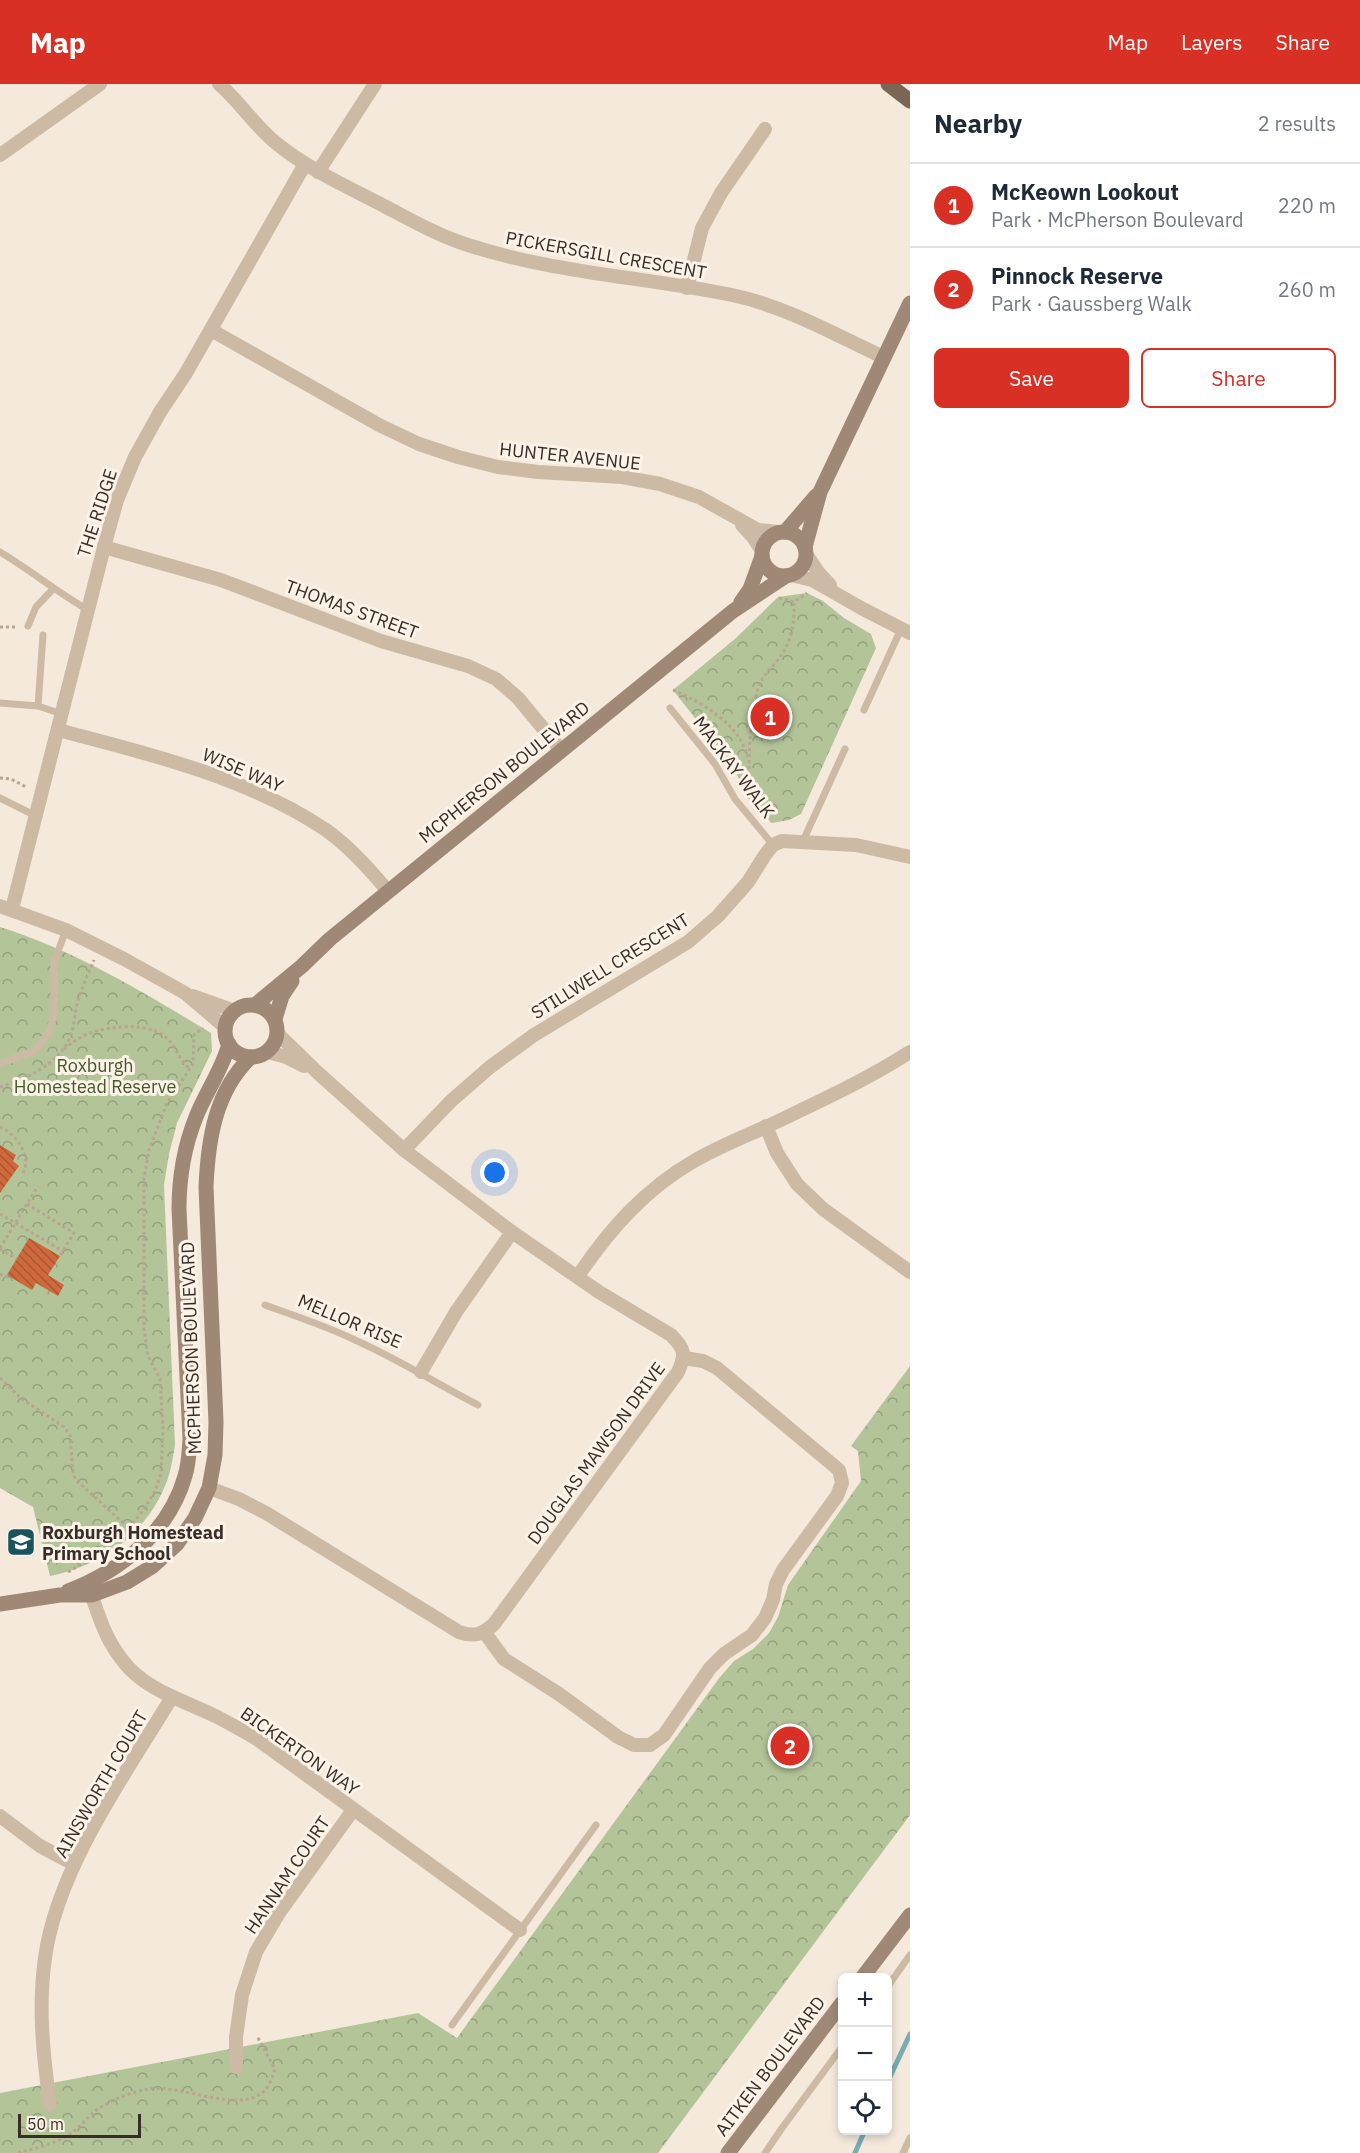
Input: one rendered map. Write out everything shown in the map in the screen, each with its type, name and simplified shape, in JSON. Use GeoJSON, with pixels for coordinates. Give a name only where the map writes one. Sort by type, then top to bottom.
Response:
{"type":"FeatureCollection","features":[{"type":"Feature","properties":{"kind":"main road"},"geometry":{"type":"LineString","coordinates":[[888,84],[910,101]]}},
{"type":"Feature","properties":{"kind":"street"},"geometry":{"type":"LineString","coordinates":[[0,155],[100,84]]}},
{"type":"Feature","properties":{"kind":"street","name":"PICKERSGILL CRESCENT"},"geometry":{"type":"LineString","coordinates":[[219,84],[234,96],[274,141],[305,164],[428,229],[465,245],[548,267],[733,295],[776,308],[883,357]]}},
{"type":"Feature","properties":{"kind":"street"},"geometry":{"type":"LineString","coordinates":[[318,172],[375,84]]}},
{"type":"Feature","properties":{"kind":"street"},"geometry":{"type":"LineString","coordinates":[[687,288],[702,228],[721,194],[765,129]]}},
{"type":"Feature","properties":{"kind":"street","name":"THE RIDGE"},"geometry":{"type":"LineString","coordinates":[[6,908],[36,816],[117,500],[135,457],[160,412],[186,373],[305,164]]}},
{"type":"Feature","properties":{"kind":"street"},"geometry":{"type":"LineString","coordinates":[[788,575],[802,567],[820,492],[910,303]]}},
{"type":"Feature","properties":{"kind":"street","name":"HUNTER AVENUE"},"geometry":{"type":"LineString","coordinates":[[211,330],[380,424],[419,444],[458,458],[498,467],[622,477],[660,484],[699,497],[758,530],[782,532]]}},
{"type":"Feature","properties":{"kind":"street"},"geometry":{"type":"LineString","coordinates":[[820,492],[782,532],[767,539],[762,554],[764,563],[773,573],[812,580],[906,631]]}},
{"type":"Feature","properties":{"kind":"street","name":"HUNTER AVENUE"},"geometry":{"type":"LineString","coordinates":[[734,517],[753,537],[762,554]]}},
{"type":"Feature","properties":{"kind":"street"},"geometry":{"type":"LineString","coordinates":[[782,532],[798,536],[818,572],[838,593]]}},
{"type":"Feature","properties":{"kind":"street","name":"THOMAS STREET"},"geometry":{"type":"LineString","coordinates":[[104,547],[221,580],[353,631],[468,666],[496,679],[518,698],[561,750]]}},
{"type":"Feature","properties":{"kind":"street","name":"MCPHERSON BOULEVARD"},"geometry":{"type":"LineString","coordinates":[[733,611],[750,589],[762,554]]}},
{"type":"Feature","properties":{"kind":"street","name":"MCPHERSON BOULEVARD"},"geometry":{"type":"LineString","coordinates":[[255,1005],[388,891],[733,611],[788,575]]}},
{"type":"Feature","properties":{"kind":"street","name":"WISE WAY"},"geometry":{"type":"LineString","coordinates":[[58,730],[179,762],[278,803],[326,831],[364,862],[388,891]]}},
{"type":"Feature","properties":{"kind":"street"},"geometry":{"type":"LineString","coordinates":[[773,845],[782,841],[856,845],[910,857]]}},
{"type":"Feature","properties":{"kind":"street","name":"STILLWELL CRESCENT"},"geometry":{"type":"LineString","coordinates":[[404,1150],[451,1101],[490,1067],[534,1035],[688,942],[718,916],[748,882],[773,845]]}},
{"type":"Feature","properties":{"kind":"street"},"geometry":{"type":"LineString","coordinates":[[6,908],[66,930],[185,993],[235,1011]]}},
{"type":"Feature","properties":{"kind":"street","name":"MCPHERSON BOULEVARD"},"geometry":{"type":"LineString","coordinates":[[276,1027],[282,996],[302,966]]}},
{"type":"Feature","properties":{"kind":"street"},"geometry":{"type":"LineString","coordinates":[[185,993],[220,1023],[229,1044],[242,1055],[251,1057],[268,1052],[275,1043],[276,1027],[263,1008],[255,1005],[243,1006],[220,1023]]}},
{"type":"Feature","properties":{"kind":"street","name":"DOUGLAS MAWSON DRIVE"},"geometry":{"type":"LineString","coordinates":[[276,1027],[317,1072],[404,1150],[512,1232],[599,1292],[671,1335],[681,1345],[684,1358],[678,1372],[495,1624],[485,1633]]}},
{"type":"Feature","properties":{"kind":"street","name":"MCPHERSON BOULEVARD"},"geometry":{"type":"LineString","coordinates":[[90,1589],[131,1557],[154,1534],[171,1509],[185,1476],[190,1419],[179,1179],[185,1149],[196,1117],[224,1062],[229,1044]]}},
{"type":"Feature","properties":{"kind":"street","name":"DOUGLAS MAWSON DRIVE"},"geometry":{"type":"LineString","coordinates":[[268,1052],[286,1057],[317,1072]]}},
{"type":"Feature","properties":{"kind":"street"},"geometry":{"type":"LineString","coordinates":[[578,1276],[601,1242],[627,1212],[661,1183],[693,1161],[843,1090],[910,1052]]}},
{"type":"Feature","properties":{"kind":"street","name":"MCPHERSON BOULEVARD"},"geometry":{"type":"LineString","coordinates":[[0,1604],[127,1582],[153,1566],[177,1544],[195,1518],[209,1488],[215,1455],[216,1422],[206,1187],[207,1155],[213,1124],[225,1091],[238,1069],[251,1057]]}},
{"type":"Feature","properties":{"kind":"street"},"geometry":{"type":"LineString","coordinates":[[766,1126],[777,1153],[797,1184],[824,1209],[910,1272]]}},
{"type":"Feature","properties":{"kind":"street"},"geometry":{"type":"LineString","coordinates":[[421,1372],[456,1312],[512,1232]]}},
{"type":"Feature","properties":{"kind":"street"},"geometry":{"type":"LineString","coordinates":[[209,1488],[239,1499],[266,1513],[459,1632],[472,1636],[485,1633],[504,1659],[560,1694],[618,1737],[634,1745],[651,1745],[664,1735],[710,1668],[724,1654],[752,1635],[765,1618],[783,1570],[837,1496],[843,1483],[839,1470],[830,1461],[793,1433],[717,1368],[702,1361],[684,1358]]}},
{"type":"Feature","properties":{"kind":"street","name":"BICKERTON WAY"},"geometry":{"type":"LineString","coordinates":[[90,1589],[98,1618],[109,1640],[124,1663],[146,1682],[257,1739],[520,1930]]}},
{"type":"Feature","properties":{"kind":"street","name":"AINSWORTH COURT"},"geometry":{"type":"LineString","coordinates":[[50,2104],[42,2046],[42,2002],[45,1957],[56,1910],[74,1864],[95,1825],[172,1696]]}},
{"type":"Feature","properties":{"kind":"street","name":"HANNAM COURT"},"geometry":{"type":"LineString","coordinates":[[236,2067],[236,2037],[242,1995],[256,1952],[279,1913],[353,1810]]}},
{"type":"Feature","properties":{"kind":"street"},"geometry":{"type":"LineString","coordinates":[[0,1816],[40,1846],[74,1864]]}},
{"type":"Feature","properties":{"kind":"street"},"geometry":{"type":"LineString","coordinates":[[865,1973],[910,1915]]}},
{"type":"Feature","properties":{"kind":"street","name":"AITKEN BOULEVARD"},"geometry":{"type":"LineString","coordinates":[[728,2153],[838,2009]]}},
{"type":"Feature","properties":{"kind":"lane"},"geometry":{"type":"LineString","coordinates":[[0,552],[20,563],[53,589],[88,610]]}},
{"type":"Feature","properties":{"kind":"lane"},"geometry":{"type":"LineString","coordinates":[[28,626],[36,607],[53,589]]}},
{"type":"Feature","properties":{"kind":"lane"},"geometry":{"type":"LineString","coordinates":[[864,710],[906,631]]}},
{"type":"Feature","properties":{"kind":"lane"},"geometry":{"type":"LineString","coordinates":[[38,706],[43,635]]}},
{"type":"Feature","properties":{"kind":"lane"},"geometry":{"type":"LineString","coordinates":[[0,703],[38,706],[62,714]]}},
{"type":"Feature","properties":{"kind":"lane","name":"MACKAY WALK"},"geometry":{"type":"LineString","coordinates":[[670,708],[714,764],[735,799],[773,845]]}},
{"type":"Feature","properties":{"kind":"lane"},"geometry":{"type":"LineString","coordinates":[[803,841],[845,749]]}},
{"type":"Feature","properties":{"kind":"lane"},"geometry":{"type":"LineString","coordinates":[[0,798],[36,816]]}},
{"type":"Feature","properties":{"kind":"lane"},"geometry":{"type":"LineString","coordinates":[[0,1064],[34,1051],[49,1033],[54,1014],[54,962],[66,930]]}},
{"type":"Feature","properties":{"kind":"lane","name":"MELLOR RISE"},"geometry":{"type":"LineString","coordinates":[[265,1305],[356,1340],[421,1372],[478,1405]]}},
{"type":"Feature","properties":{"kind":"lane"},"geometry":{"type":"LineString","coordinates":[[452,2025],[596,1825]]}},
{"type":"Feature","properties":{"kind":"lane"},"geometry":{"type":"LineString","coordinates":[[892,1980],[910,1955]]}},
{"type":"Feature","properties":{"kind":"lane"},"geometry":{"type":"LineString","coordinates":[[765,2153],[838,2054]]}},
{"type":"Feature","properties":{"kind":"lane"},"geometry":{"type":"LineString","coordinates":[[903,2153],[910,2138]]}},
{"type":"Feature","properties":{"kind":"path"},"geometry":{"type":"LineString","coordinates":[[794,602],[807,593],[812,580]]}},
{"type":"Feature","properties":{"kind":"path"},"geometry":{"type":"LineString","coordinates":[[768,587],[778,597],[794,602]]}},
{"type":"Feature","properties":{"kind":"path"},"geometry":{"type":"LineString","coordinates":[[750,815],[751,725],[764,674],[778,660],[790,638],[795,620],[794,602]]}},
{"type":"Feature","properties":{"kind":"path"},"geometry":{"type":"LineString","coordinates":[[0,627],[28,626]]}},
{"type":"Feature","properties":{"kind":"path"},"geometry":{"type":"LineString","coordinates":[[673,690],[687,696],[723,720],[737,734],[749,758]]}},
{"type":"Feature","properties":{"kind":"path"},"geometry":{"type":"LineString","coordinates":[[0,778],[11,779],[26,787]]}},
{"type":"Feature","properties":{"kind":"path"},"geometry":{"type":"LineString","coordinates":[[59,1578],[88,1560],[127,1529],[144,1509],[155,1491],[161,1474],[163,1429],[160,1379],[148,1356],[144,1330],[144,1179],[149,1150],[166,1102],[193,1064],[194,1035],[220,1023]]}},
{"type":"Feature","properties":{"kind":"path"},"geometry":{"type":"LineString","coordinates":[[61,1051],[93,1032],[142,1027],[163,1035],[173,1046],[183,1064],[189,1068]]}},
{"type":"Feature","properties":{"kind":"path"},"geometry":{"type":"LineString","coordinates":[[0,1127],[8,1130],[22,1147],[26,1168],[23,1173]]}},
{"type":"Feature","properties":{"kind":"path"},"geometry":{"type":"LineString","coordinates":[[17,1259],[0,1249],[38,1186]]}},
{"type":"Feature","properties":{"kind":"path"},"geometry":{"type":"LineString","coordinates":[[27,1204],[74,1233],[60,1256]]}},
{"type":"Feature","properties":{"kind":"path"},"geometry":{"type":"LineString","coordinates":[[0,1214],[63,1251]]}},
{"type":"Feature","properties":{"kind":"path"},"geometry":{"type":"LineString","coordinates":[[0,1274],[6,1277],[7,1275]]}},
{"type":"Feature","properties":{"kind":"path"},"geometry":{"type":"LineString","coordinates":[[0,1378],[29,1404],[64,1427],[70,1435],[75,1479],[127,1529],[140,1548]]}},
{"type":"Feature","properties":{"kind":"path"},"geometry":{"type":"LineString","coordinates":[[18,2153],[69,2135],[96,2111],[113,2102],[150,2089],[170,2089],[223,2100],[242,2099],[262,2094],[271,2082],[275,2069],[256,2036]]}},
{"type":"Feature","properties":{"kind":"green space"},"geometry":{"type":"Polygon","coordinates":[[[807,593],[823,601],[844,618],[871,634],[876,648],[801,814],[789,820],[771,823],[744,788],[731,764],[673,690],[736,638],[778,597],[807,593]]]}},
{"type":"Feature","properties":{"kind":"green space","name":"Roxburgh Homestead Reserve"},"geometry":{"type":"Polygon","coordinates":[[[0,927],[82,960],[211,1033],[212,1051],[177,1123],[164,1185],[175,1445],[168,1477],[148,1516],[121,1544],[88,1564],[50,1576],[33,1507],[0,1488],[0,927]]]}},
{"type":"Feature","properties":{"kind":"green space"},"geometry":{"type":"Polygon","coordinates":[[[910,1366],[910,1815],[658,2153],[0,2153],[0,2093],[418,2013],[457,2038],[720,1677],[734,1661],[753,1649],[769,1633],[778,1617],[788,1585],[861,1481],[858,1451],[851,1446],[910,1366]]]}},
{"type":"Feature","properties":{"kind":"building"},"geometry":{"type":"Polygon","coordinates":[[[0,1145],[16,1155],[13,1161],[19,1166],[0,1193],[0,1145]]]}},
{"type":"Feature","properties":{"kind":"building"},"geometry":{"type":"Polygon","coordinates":[[[29,1238],[60,1256],[48,1275],[64,1285],[58,1296],[36,1283],[32,1290],[7,1275],[29,1238]]]}},
{"type":"Feature","properties":{"kind":"waterway"},"geometry":{"type":"LineString","coordinates":[[892,2072],[910,2034]]}},
{"type":"Feature","properties":{"kind":"waterway"},"geometry":{"type":"LineString","coordinates":[[855,2153],[863,2135]]}},
{"type":"Feature","properties":{"kind":"place","name":"McKeown Lookout"},"geometry":{"type":"Point","coordinates":[770,717]}},
{"type":"Feature","properties":{"kind":"place","name":"Roxburgh Homestead Primary School"},"geometry":{"type":"Point","coordinates":[21,1542]}},
{"type":"Feature","properties":{"kind":"place","name":"Pinnock Reserve"},"geometry":{"type":"Point","coordinates":[790,1746]}}]}
